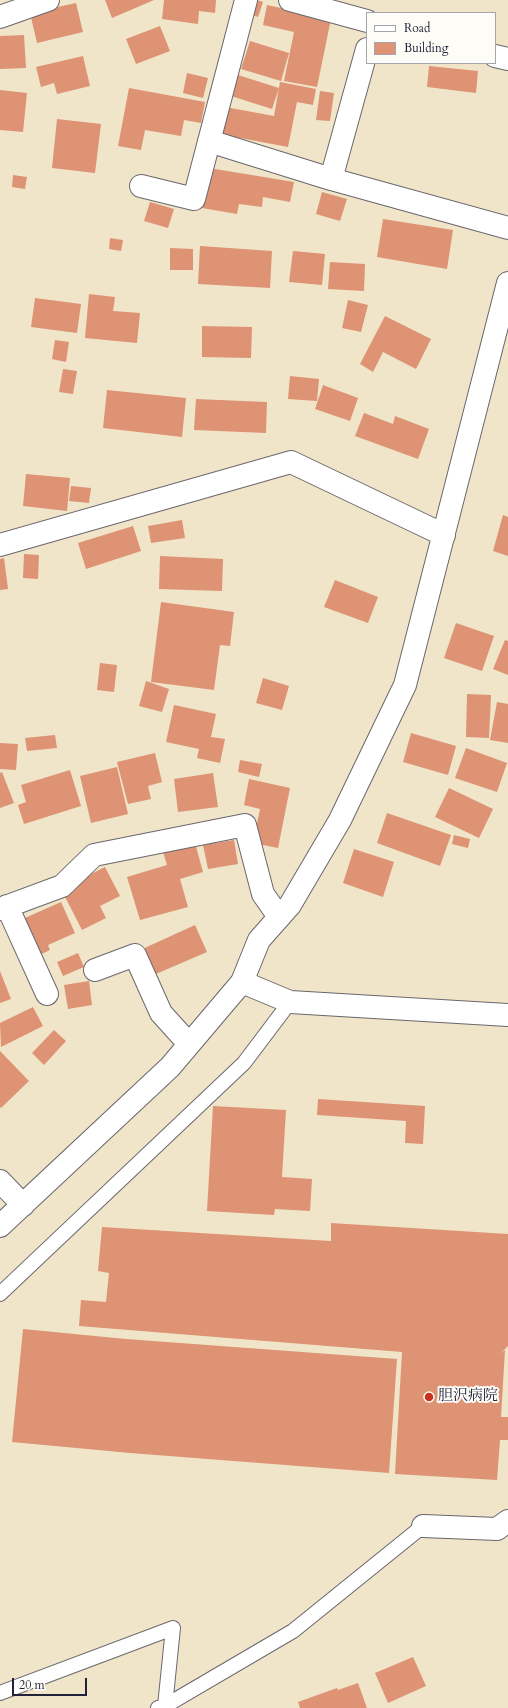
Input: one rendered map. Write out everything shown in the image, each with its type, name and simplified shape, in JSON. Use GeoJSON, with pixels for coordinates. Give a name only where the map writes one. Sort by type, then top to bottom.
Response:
{"type":"FeatureCollection","features":[{"type":"Feature","properties":{"kind":"street"},"geometry":{"type":"LineString","coordinates":[[0,17],[48,0]]}},
{"type":"Feature","properties":{"kind":"street"},"geometry":{"type":"LineString","coordinates":[[141,186],[194,199],[246,0]]}},
{"type":"Feature","properties":{"kind":"street"},"geometry":{"type":"LineString","coordinates":[[290,0],[366,21]]}},
{"type":"Feature","properties":{"kind":"street"},"geometry":{"type":"LineString","coordinates":[[331,178],[366,53]]}},
{"type":"Feature","properties":{"kind":"street"},"geometry":{"type":"LineString","coordinates":[[496,56],[508,59]]}},
{"type":"Feature","properties":{"kind":"street"},"geometry":{"type":"LineString","coordinates":[[209,141],[331,178],[508,228]]}},
{"type":"Feature","properties":{"kind":"street"},"geometry":{"type":"LineString","coordinates":[[0,1226],[170,1067],[242,982],[259,940],[290,905],[340,820],[405,685],[444,536],[503,329],[508,283]]}},
{"type":"Feature","properties":{"kind":"street"},"geometry":{"type":"LineString","coordinates":[[0,545],[291,462],[444,536]]}},
{"type":"Feature","properties":{"kind":"street"},"geometry":{"type":"LineString","coordinates":[[47,994],[3,908],[62,886],[94,855],[245,825],[263,894],[279,917]]}},
{"type":"Feature","properties":{"kind":"street"},"geometry":{"type":"LineString","coordinates":[[95,970],[135,955],[161,1013],[190,1044]]}},
{"type":"Feature","properties":{"kind":"street"},"geometry":{"type":"LineString","coordinates":[[242,982],[290,1002],[508,1015]]}},
{"type":"Feature","properties":{"kind":"street"},"geometry":{"type":"LineString","coordinates":[[0,1181],[23,1205]]}},
{"type":"Feature","properties":{"kind":"street"},"geometry":{"type":"LineString","coordinates":[[423,1526],[498,1529],[508,1521]]}},
{"type":"Feature","properties":{"kind":"lane"},"geometry":{"type":"LineString","coordinates":[[0,1294],[244,1063],[290,1002]]}},
{"type":"Feature","properties":{"kind":"lane"},"geometry":{"type":"LineString","coordinates":[[162,1707],[293,1631],[423,1526]]}},
{"type":"Feature","properties":{"kind":"lane"},"geometry":{"type":"LineString","coordinates":[[0,1693],[173,1628],[162,1707]]}},
{"type":"Feature","properties":{"kind":"building"},"geometry":{"type":"Polygon","coordinates":[[[105,0],[154,0],[112,18],[105,0]]]}},
{"type":"Feature","properties":{"kind":"building"},"geometry":{"type":"Polygon","coordinates":[[[164,0],[216,0],[215,13],[199,11],[198,24],[162,19],[164,0]]]}},
{"type":"Feature","properties":{"kind":"building"},"geometry":{"type":"Polygon","coordinates":[[[247,0],[257,0],[263,2],[258,17],[243,12],[247,0]]]}},
{"type":"Feature","properties":{"kind":"building"},"geometry":{"type":"Polygon","coordinates":[[[76,3],[83,32],[37,43],[30,13],[76,3]]]}},
{"type":"Feature","properties":{"kind":"building"},"geometry":{"type":"Polygon","coordinates":[[[267,5],[331,19],[317,87],[284,81],[294,32],[263,25],[267,5]]]}},
{"type":"Feature","properties":{"kind":"building"},"geometry":{"type":"Polygon","coordinates":[[[160,26],[170,51],[136,64],[126,39],[160,26]]]}},
{"type":"Feature","properties":{"kind":"building"},"geometry":{"type":"Polygon","coordinates":[[[24,35],[26,68],[0,69],[0,36],[24,35]]]}},
{"type":"Feature","properties":{"kind":"building"},"geometry":{"type":"Polygon","coordinates":[[[250,41],[289,53],[281,81],[241,69],[250,41]]]}},
{"type":"Feature","properties":{"kind":"building"},"geometry":{"type":"Polygon","coordinates":[[[83,56],[90,86],[57,94],[54,83],[41,87],[36,67],[83,56]]]}},
{"type":"Feature","properties":{"kind":"building"},"geometry":{"type":"Polygon","coordinates":[[[429,66],[478,71],[476,93],[427,87],[429,66]]]}},
{"type":"Feature","properties":{"kind":"building"},"geometry":{"type":"Polygon","coordinates":[[[187,73],[208,78],[203,98],[183,93],[187,73]]]}},
{"type":"Feature","properties":{"kind":"building"},"geometry":{"type":"Polygon","coordinates":[[[238,75],[279,88],[272,109],[231,96],[238,75]]]}},
{"type":"Feature","properties":{"kind":"building"},"geometry":{"type":"Polygon","coordinates":[[[280,82],[316,89],[313,105],[297,102],[288,147],[219,134],[225,107],[274,116],[280,82]]]}},
{"type":"Feature","properties":{"kind":"building"},"geometry":{"type":"Polygon","coordinates":[[[129,88],[205,102],[201,123],[184,120],[181,136],[145,130],[141,150],[118,146],[129,88]]]}},
{"type":"Feature","properties":{"kind":"building"},"geometry":{"type":"Polygon","coordinates":[[[0,90],[27,93],[23,132],[0,130],[0,90]]]}},
{"type":"Feature","properties":{"kind":"building"},"geometry":{"type":"Polygon","coordinates":[[[320,91],[334,93],[330,121],[316,120],[320,91]]]}},
{"type":"Feature","properties":{"kind":"building"},"geometry":{"type":"Polygon","coordinates":[[[57,119],[101,124],[95,173],[52,168],[57,119]]]}},
{"type":"Feature","properties":{"kind":"building"},"geometry":{"type":"Polygon","coordinates":[[[203,167],[294,182],[290,202],[263,197],[262,207],[239,204],[237,214],[196,207],[203,167]]]}},
{"type":"Feature","properties":{"kind":"building"},"geometry":{"type":"Polygon","coordinates":[[[13,175],[27,177],[25,189],[12,187],[13,175]]]}},
{"type":"Feature","properties":{"kind":"building"},"geometry":{"type":"Polygon","coordinates":[[[322,192],[347,199],[340,221],[316,214],[322,192]]]}},
{"type":"Feature","properties":{"kind":"building"},"geometry":{"type":"Polygon","coordinates":[[[150,202],[174,209],[168,228],[144,221],[150,202]]]}},
{"type":"Feature","properties":{"kind":"building"},"geometry":{"type":"Polygon","coordinates":[[[383,219],[453,230],[447,269],[377,257],[383,219]]]}},
{"type":"Feature","properties":{"kind":"building"},"geometry":{"type":"Polygon","coordinates":[[[110,238],[123,240],[121,251],[109,249],[110,238]]]}},
{"type":"Feature","properties":{"kind":"building"},"geometry":{"type":"Polygon","coordinates":[[[200,246],[272,251],[270,288],[198,284],[200,246]]]}},
{"type":"Feature","properties":{"kind":"building"},"geometry":{"type":"Polygon","coordinates":[[[170,248],[193,249],[193,270],[170,270],[170,248]]]}},
{"type":"Feature","properties":{"kind":"building"},"geometry":{"type":"Polygon","coordinates":[[[293,251],[325,254],[322,285],[289,282],[293,251]]]}},
{"type":"Feature","properties":{"kind":"building"},"geometry":{"type":"Polygon","coordinates":[[[330,262],[365,264],[364,291],[328,289],[330,262]]]}},
{"type":"Feature","properties":{"kind":"building"},"geometry":{"type":"Polygon","coordinates":[[[89,294],[115,297],[113,311],[140,313],[137,343],[85,338],[89,294]]]}},
{"type":"Feature","properties":{"kind":"building"},"geometry":{"type":"Polygon","coordinates":[[[35,298],[81,304],[77,333],[31,327],[35,298]]]}},
{"type":"Feature","properties":{"kind":"building"},"geometry":{"type":"Polygon","coordinates":[[[348,300],[368,305],[361,332],[342,328],[348,300]]]}},
{"type":"Feature","properties":{"kind":"building"},"geometry":{"type":"Polygon","coordinates":[[[385,316],[431,339],[416,369],[383,352],[373,372],[360,364],[385,316]]]}},
{"type":"Feature","properties":{"kind":"building"},"geometry":{"type":"Polygon","coordinates":[[[202,326],[252,327],[251,358],[202,357],[202,326]]]}},
{"type":"Feature","properties":{"kind":"building"},"geometry":{"type":"Polygon","coordinates":[[[55,340],[69,342],[66,362],[52,359],[55,340]]]}},
{"type":"Feature","properties":{"kind":"building"},"geometry":{"type":"Polygon","coordinates":[[[63,369],[77,371],[73,394],[59,392],[63,369]]]}},
{"type":"Feature","properties":{"kind":"building"},"geometry":{"type":"Polygon","coordinates":[[[290,376],[319,379],[317,401],[288,399],[290,376]]]}},
{"type":"Feature","properties":{"kind":"building"},"geometry":{"type":"Polygon","coordinates":[[[323,385],[358,398],[350,421],[315,409],[323,385]]]}},
{"type":"Feature","properties":{"kind":"building"},"geometry":{"type":"Polygon","coordinates":[[[107,390],[186,398],[182,437],[103,428],[107,390]]]}},
{"type":"Feature","properties":{"kind":"building"},"geometry":{"type":"Polygon","coordinates":[[[196,399],[267,402],[266,433],[194,430],[196,399]]]}},
{"type":"Feature","properties":{"kind":"building"},"geometry":{"type":"Polygon","coordinates":[[[364,413],[393,424],[395,416],[429,429],[418,459],[355,436],[364,413]]]}},
{"type":"Feature","properties":{"kind":"building"},"geometry":{"type":"Polygon","coordinates":[[[26,474],[70,478],[67,511],[23,506],[26,474]]]}},
{"type":"Feature","properties":{"kind":"building"},"geometry":{"type":"Polygon","coordinates":[[[71,486],[91,488],[89,503],[69,501],[71,486]]]}},
{"type":"Feature","properties":{"kind":"building"},"geometry":{"type":"Polygon","coordinates":[[[503,515],[508,517],[508,556],[493,551],[503,515]]]}},
{"type":"Feature","properties":{"kind":"building"},"geometry":{"type":"Polygon","coordinates":[[[182,520],[185,538],[151,543],[148,526],[182,520]]]}},
{"type":"Feature","properties":{"kind":"building"},"geometry":{"type":"Polygon","coordinates":[[[133,526],[141,551],[86,569],[78,543],[133,526]]]}},
{"type":"Feature","properties":{"kind":"building"},"geometry":{"type":"Polygon","coordinates":[[[24,554],[39,555],[38,579],[23,578],[24,554]]]}},
{"type":"Feature","properties":{"kind":"building"},"geometry":{"type":"Polygon","coordinates":[[[160,556],[223,559],[222,591],[159,589],[160,556]]]}},
{"type":"Feature","properties":{"kind":"building"},"geometry":{"type":"Polygon","coordinates":[[[4,558],[8,589],[0,590],[0,559],[4,558]]]}},
{"type":"Feature","properties":{"kind":"building"},"geometry":{"type":"Polygon","coordinates":[[[335,580],[378,597],[368,623],[324,607],[335,580]]]}},
{"type":"Feature","properties":{"kind":"building"},"geometry":{"type":"Polygon","coordinates":[[[161,602],[234,612],[230,646],[220,645],[214,690],[151,682],[161,602]]]}},
{"type":"Feature","properties":{"kind":"building"},"geometry":{"type":"Polygon","coordinates":[[[456,623],[494,636],[482,671],[444,658],[456,623]]]}},
{"type":"Feature","properties":{"kind":"building"},"geometry":{"type":"Polygon","coordinates":[[[505,640],[508,641],[508,675],[493,669],[505,640]]]}},
{"type":"Feature","properties":{"kind":"building"},"geometry":{"type":"Polygon","coordinates":[[[100,663],[117,665],[114,692],[97,690],[100,663]]]}},
{"type":"Feature","properties":{"kind":"building"},"geometry":{"type":"Polygon","coordinates":[[[263,678],[289,686],[282,710],[256,703],[263,678]]]}},
{"type":"Feature","properties":{"kind":"building"},"geometry":{"type":"Polygon","coordinates":[[[146,681],[169,689],[162,712],[139,706],[146,681]]]}},
{"type":"Feature","properties":{"kind":"building"},"geometry":{"type":"Polygon","coordinates":[[[467,694],[491,695],[489,738],[466,737],[467,694]]]}},
{"type":"Feature","properties":{"kind":"building"},"geometry":{"type":"Polygon","coordinates":[[[497,702],[508,704],[508,743],[490,740],[497,702]]]}},
{"type":"Feature","properties":{"kind":"building"},"geometry":{"type":"Polygon","coordinates":[[[174,705],[216,714],[211,737],[225,739],[220,763],[197,758],[199,749],[166,742],[174,705]]]}},
{"type":"Feature","properties":{"kind":"building"},"geometry":{"type":"Polygon","coordinates":[[[411,733],[456,746],[448,775],[403,762],[411,733]]]}},
{"type":"Feature","properties":{"kind":"building"},"geometry":{"type":"Polygon","coordinates":[[[55,735],[57,748],[27,751],[25,738],[55,735]]]}},
{"type":"Feature","properties":{"kind":"building"},"geometry":{"type":"Polygon","coordinates":[[[0,743],[18,744],[16,770],[0,769],[0,743]]]}},
{"type":"Feature","properties":{"kind":"building"},"geometry":{"type":"Polygon","coordinates":[[[466,748],[507,763],[497,792],[455,778],[466,748]]]}},
{"type":"Feature","properties":{"kind":"building"},"geometry":{"type":"Polygon","coordinates":[[[155,753],[162,782],[148,786],[151,799],[128,804],[117,762],[155,753]]]}},
{"type":"Feature","properties":{"kind":"building"},"geometry":{"type":"Polygon","coordinates":[[[240,760],[262,764],[259,777],[238,772],[240,760]]]}},
{"type":"Feature","properties":{"kind":"building"},"geometry":{"type":"Polygon","coordinates":[[[117,767],[128,814],[91,823],[80,776],[117,767]]]}},
{"type":"Feature","properties":{"kind":"building"},"geometry":{"type":"Polygon","coordinates":[[[70,770],[81,806],[24,824],[18,805],[26,802],[21,785],[70,770]]]}},
{"type":"Feature","properties":{"kind":"building"},"geometry":{"type":"Polygon","coordinates":[[[2,772],[14,803],[0,808],[0,773],[2,772]]]}},
{"type":"Feature","properties":{"kind":"building"},"geometry":{"type":"Polygon","coordinates":[[[213,773],[218,807],[178,812],[174,779],[213,773]]]}},
{"type":"Feature","properties":{"kind":"building"},"geometry":{"type":"Polygon","coordinates":[[[249,779],[290,788],[278,848],[253,843],[260,809],[244,805],[249,779]]]}},
{"type":"Feature","properties":{"kind":"building"},"geometry":{"type":"Polygon","coordinates":[[[449,788],[493,809],[479,838],[435,817],[449,788]]]}},
{"type":"Feature","properties":{"kind":"building"},"geometry":{"type":"Polygon","coordinates":[[[387,813],[451,835],[440,866],[377,843],[387,813]]]}},
{"type":"Feature","properties":{"kind":"building"},"geometry":{"type":"Polygon","coordinates":[[[454,835],[470,839],[468,848],[452,844],[454,835]]]}},
{"type":"Feature","properties":{"kind":"building"},"geometry":{"type":"Polygon","coordinates":[[[234,840],[238,864],[208,869],[203,845],[234,840]]]}},
{"type":"Feature","properties":{"kind":"building"},"geometry":{"type":"Polygon","coordinates":[[[195,843],[203,872],[180,879],[188,907],[140,920],[127,877],[167,865],[163,852],[195,843]]]}},
{"type":"Feature","properties":{"kind":"building"},"geometry":{"type":"Polygon","coordinates":[[[354,849],[394,862],[383,897],[343,883],[354,849]]]}},
{"type":"Feature","properties":{"kind":"building"},"geometry":{"type":"Polygon","coordinates":[[[105,867],[120,896],[100,906],[106,918],[82,930],[61,889],[105,867]]]}},
{"type":"Feature","properties":{"kind":"building"},"geometry":{"type":"Polygon","coordinates":[[[61,902],[75,933],[48,945],[50,950],[33,958],[16,922],[61,902]]]}},
{"type":"Feature","properties":{"kind":"building"},"geometry":{"type":"Polygon","coordinates":[[[195,925],[207,952],[149,977],[138,951],[195,925]]]}},
{"type":"Feature","properties":{"kind":"building"},"geometry":{"type":"Polygon","coordinates":[[[78,953],[84,967],[63,976],[57,962],[78,953]]]}},
{"type":"Feature","properties":{"kind":"building"},"geometry":{"type":"Polygon","coordinates":[[[0,971],[11,999],[0,1003],[0,971]]]}},
{"type":"Feature","properties":{"kind":"building"},"geometry":{"type":"Polygon","coordinates":[[[89,981],[92,1005],[68,1009],[64,985],[89,981]]]}},
{"type":"Feature","properties":{"kind":"building"},"geometry":{"type":"Polygon","coordinates":[[[33,1007],[43,1026],[1,1047],[0,1023],[33,1007]]]}},
{"type":"Feature","properties":{"kind":"building"},"geometry":{"type":"Polygon","coordinates":[[[54,1030],[66,1041],[44,1065],[32,1053],[54,1030]]]}},
{"type":"Feature","properties":{"kind":"building"},"geometry":{"type":"Polygon","coordinates":[[[0,1051],[29,1081],[1,1108],[0,1107],[0,1051]]]}},
{"type":"Feature","properties":{"kind":"building"},"geometry":{"type":"Polygon","coordinates":[[[318,1099],[425,1106],[423,1144],[405,1143],[406,1121],[317,1115],[318,1099]]]}},
{"type":"Feature","properties":{"kind":"building"},"geometry":{"type":"Polygon","coordinates":[[[213,1106],[286,1110],[282,1177],[312,1179],[310,1211],[275,1209],[274,1215],[207,1211],[213,1106]]]}},
{"type":"Feature","properties":{"kind":"building"},"geometry":{"type":"Polygon","coordinates":[[[331,1223],[508,1234],[508,1346],[500,1354],[505,1350],[501,1417],[508,1417],[508,1440],[500,1440],[497,1480],[395,1474],[402,1352],[79,1326],[81,1300],[106,1302],[109,1273],[98,1271],[102,1227],[331,1241],[331,1223]]]}},
{"type":"Feature","properties":{"kind":"building"},"geometry":{"type":"Polygon","coordinates":[[[23,1329],[126,1339],[397,1359],[389,1473],[130,1453],[12,1442],[23,1329]]]}},
{"type":"Feature","properties":{"kind":"building"},"geometry":{"type":"Polygon","coordinates":[[[413,1657],[426,1686],[388,1703],[375,1673],[413,1657]]]}},
{"type":"Feature","properties":{"kind":"building"},"geometry":{"type":"Polygon","coordinates":[[[358,1683],[367,1708],[300,1708],[298,1702],[337,1688],[338,1690],[358,1683]]]}},
{"type":"Feature","properties":{"kind":"place","name":"胆沢病院"},"geometry":{"type":"Point","coordinates":[429,1397]}}]}
